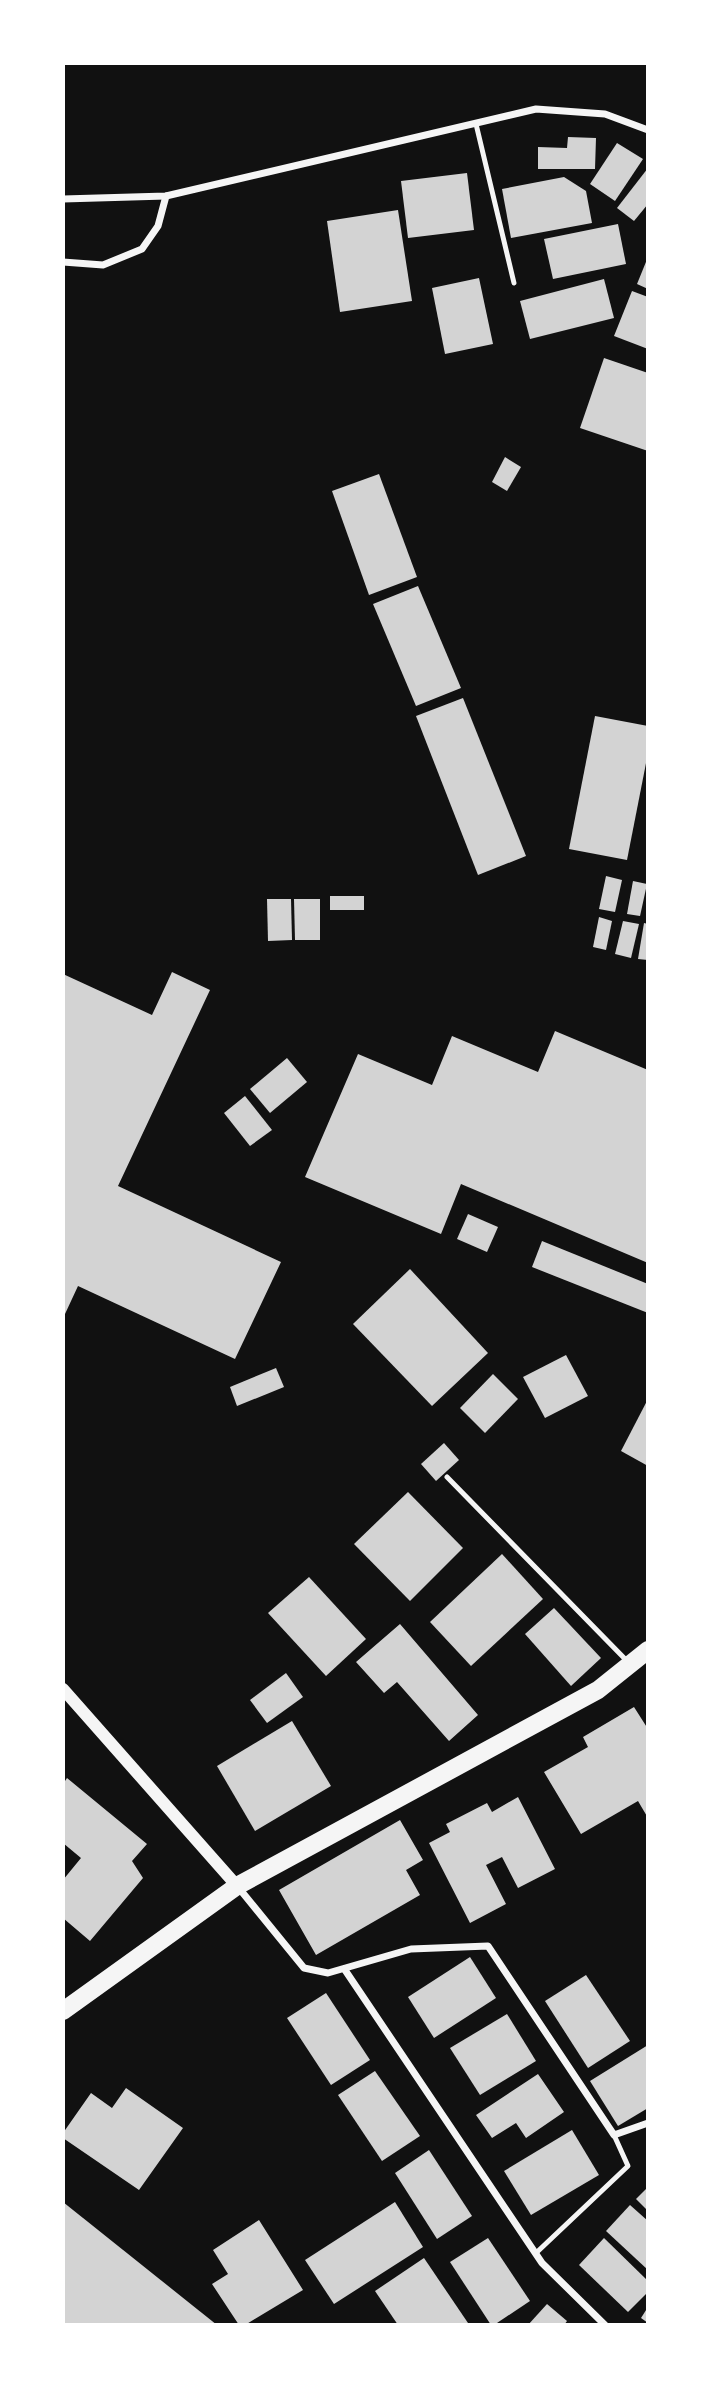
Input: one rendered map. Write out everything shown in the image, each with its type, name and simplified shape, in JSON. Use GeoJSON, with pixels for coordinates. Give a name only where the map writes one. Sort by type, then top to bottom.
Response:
{"type":"FeatureCollection","features":[{"type":"Feature","properties":{"kind":"main road"},"geometry":{"type":"LineString","coordinates":[[63,2011],[237,1886],[598,1690],[648,1650]]}},
{"type":"Feature","properties":{"kind":"street"},"geometry":{"type":"LineString","coordinates":[[63,199],[166,196],[536,109],[605,114],[648,130]]}},
{"type":"Feature","properties":{"kind":"street"},"geometry":{"type":"LineString","coordinates":[[63,262],[103,265],[142,249],[158,226],[166,196]]}},
{"type":"Feature","properties":{"kind":"street"},"geometry":{"type":"LineString","coordinates":[[63,1689],[237,1886],[304,1968],[328,1973],[411,1949],[488,1946],[614,2135],[648,2123]]}},
{"type":"Feature","properties":{"kind":"street"},"geometry":{"type":"LineString","coordinates":[[345,1970],[542,2263],[605,2325]]}},
{"type":"Feature","properties":{"kind":"lane"},"geometry":{"type":"LineString","coordinates":[[476,124],[513,283]]}},
{"type":"Feature","properties":{"kind":"lane"},"geometry":{"type":"LineString","coordinates":[[447,1477],[630,1664]]}},
{"type":"Feature","properties":{"kind":"lane"},"geometry":{"type":"LineString","coordinates":[[536,2253],[628,2166],[614,2135]]}},
{"type":"Feature","properties":{"kind":"building"},"geometry":{"type":"Polygon","coordinates":[[[568,137],[596,138],[595,169],[538,169],[538,147],[567,148],[568,137]]]}},
{"type":"Feature","properties":{"kind":"building"},"geometry":{"type":"Polygon","coordinates":[[[617,143],[643,159],[615,201],[590,184],[617,143]]]}},
{"type":"Feature","properties":{"kind":"building"},"geometry":{"type":"Polygon","coordinates":[[[648,168],[648,204],[634,221],[617,208],[648,168]]]}},
{"type":"Feature","properties":{"kind":"building"},"geometry":{"type":"Polygon","coordinates":[[[467,173],[474,230],[408,238],[401,181],[467,173]]]}},
{"type":"Feature","properties":{"kind":"building"},"geometry":{"type":"Polygon","coordinates":[[[564,177],[586,191],[592,223],[511,238],[502,189],[564,177]]]}},
{"type":"Feature","properties":{"kind":"building"},"geometry":{"type":"Polygon","coordinates":[[[398,210],[412,301],[340,312],[327,221],[398,210]]]}},
{"type":"Feature","properties":{"kind":"building"},"geometry":{"type":"Polygon","coordinates":[[[618,224],[626,264],[553,279],[544,239],[618,224]]]}},
{"type":"Feature","properties":{"kind":"building"},"geometry":{"type":"Polygon","coordinates":[[[648,257],[648,289],[637,284],[648,257]]]}},
{"type":"Feature","properties":{"kind":"building"},"geometry":{"type":"Polygon","coordinates":[[[479,278],[493,344],[445,354],[432,288],[479,278]]]}},
{"type":"Feature","properties":{"kind":"building"},"geometry":{"type":"Polygon","coordinates":[[[604,279],[614,318],[530,339],[520,301],[604,279]]]}},
{"type":"Feature","properties":{"kind":"building"},"geometry":{"type":"Polygon","coordinates":[[[632,291],[648,297],[648,349],[614,336],[632,291]]]}},
{"type":"Feature","properties":{"kind":"building"},"geometry":{"type":"Polygon","coordinates":[[[604,358],[648,373],[648,451],[580,428],[604,358]]]}},
{"type":"Feature","properties":{"kind":"building"},"geometry":{"type":"Polygon","coordinates":[[[505,457],[521,467],[507,491],[492,482],[505,457]]]}},
{"type":"Feature","properties":{"kind":"building"},"geometry":{"type":"Polygon","coordinates":[[[379,474],[417,577],[369,595],[332,491],[379,474]]]}},
{"type":"Feature","properties":{"kind":"building"},"geometry":{"type":"Polygon","coordinates":[[[418,586],[461,688],[416,706],[373,604],[418,586]]]}},
{"type":"Feature","properties":{"kind":"building"},"geometry":{"type":"Polygon","coordinates":[[[463,698],[526,856],[478,875],[416,716],[463,698]]]}},
{"type":"Feature","properties":{"kind":"building"},"geometry":{"type":"Polygon","coordinates":[[[595,716],[648,726],[648,753],[627,860],[569,849],[595,716]]]}},
{"type":"Feature","properties":{"kind":"building"},"geometry":{"type":"Polygon","coordinates":[[[606,876],[622,880],[615,912],[599,909],[606,876]]]}},
{"type":"Feature","properties":{"kind":"building"},"geometry":{"type":"Polygon","coordinates":[[[633,881],[647,884],[640,916],[627,914],[633,881]]]}},
{"type":"Feature","properties":{"kind":"building"},"geometry":{"type":"Polygon","coordinates":[[[330,896],[364,896],[364,910],[330,910],[330,896]]]}},
{"type":"Feature","properties":{"kind":"building"},"geometry":{"type":"Polygon","coordinates":[[[267,899],[291,899],[292,940],[268,941],[267,899]]]}},
{"type":"Feature","properties":{"kind":"building"},"geometry":{"type":"Polygon","coordinates":[[[294,899],[320,899],[320,940],[295,940],[294,899]]]}},
{"type":"Feature","properties":{"kind":"building"},"geometry":{"type":"Polygon","coordinates":[[[599,917],[612,921],[606,950],[593,947],[599,917]]]}},
{"type":"Feature","properties":{"kind":"building"},"geometry":{"type":"Polygon","coordinates":[[[623,921],[639,924],[631,958],[615,954],[623,921]]]}},
{"type":"Feature","properties":{"kind":"building"},"geometry":{"type":"Polygon","coordinates":[[[644,923],[648,924],[648,960],[638,959],[644,923]]]}},
{"type":"Feature","properties":{"kind":"building"},"geometry":{"type":"Polygon","coordinates":[[[172,972],[210,990],[118,1186],[281,1262],[235,1359],[78,1286],[65,1314],[63,1313],[63,974],[152,1015],[172,972]]]}},
{"type":"Feature","properties":{"kind":"building"},"geometry":{"type":"Polygon","coordinates":[[[555,1031],[648,1070],[648,1263],[461,1184],[441,1234],[305,1177],[358,1054],[432,1085],[452,1036],[538,1072],[555,1031]]]}},
{"type":"Feature","properties":{"kind":"building"},"geometry":{"type":"Polygon","coordinates":[[[287,1058],[307,1082],[270,1113],[250,1089],[287,1058]]]}},
{"type":"Feature","properties":{"kind":"building"},"geometry":{"type":"Polygon","coordinates":[[[245,1096],[272,1130],[250,1146],[224,1113],[245,1096]]]}},
{"type":"Feature","properties":{"kind":"building"},"geometry":{"type":"Polygon","coordinates":[[[468,1214],[498,1227],[487,1252],[457,1239],[468,1214]]]}},
{"type":"Feature","properties":{"kind":"building"},"geometry":{"type":"Polygon","coordinates":[[[542,1241],[648,1284],[648,1313],[532,1267],[542,1241]]]}},
{"type":"Feature","properties":{"kind":"building"},"geometry":{"type":"Polygon","coordinates":[[[410,1269],[488,1353],[432,1406],[353,1324],[410,1269]]]}},
{"type":"Feature","properties":{"kind":"building"},"geometry":{"type":"Polygon","coordinates":[[[566,1355],[588,1396],[545,1418],[523,1377],[566,1355]]]}},
{"type":"Feature","properties":{"kind":"building"},"geometry":{"type":"Polygon","coordinates":[[[276,1368],[284,1387],[237,1406],[230,1387],[276,1368]]]}},
{"type":"Feature","properties":{"kind":"building"},"geometry":{"type":"Polygon","coordinates":[[[493,1374],[518,1399],[485,1433],[460,1408],[493,1374]]]}},
{"type":"Feature","properties":{"kind":"building"},"geometry":{"type":"Polygon","coordinates":[[[648,1399],[648,1466],[621,1451],[648,1399]]]}},
{"type":"Feature","properties":{"kind":"building"},"geometry":{"type":"Polygon","coordinates":[[[444,1443],[459,1460],[436,1481],[421,1464],[444,1443]]]}},
{"type":"Feature","properties":{"kind":"building"},"geometry":{"type":"Polygon","coordinates":[[[408,1492],[463,1548],[410,1601],[354,1544],[408,1492]]]}},
{"type":"Feature","properties":{"kind":"building"},"geometry":{"type":"Polygon","coordinates":[[[502,1554],[543,1599],[471,1666],[430,1622],[502,1554]]]}},
{"type":"Feature","properties":{"kind":"building"},"geometry":{"type":"Polygon","coordinates":[[[309,1577],[366,1639],[326,1676],[268,1613],[309,1577]]]}},
{"type":"Feature","properties":{"kind":"building"},"geometry":{"type":"Polygon","coordinates":[[[554,1608],[601,1658],[571,1686],[525,1634],[554,1608]]]}},
{"type":"Feature","properties":{"kind":"building"},"geometry":{"type":"Polygon","coordinates":[[[400,1624],[478,1715],[449,1741],[397,1682],[384,1693],[356,1662],[400,1624]]]}},
{"type":"Feature","properties":{"kind":"building"},"geometry":{"type":"Polygon","coordinates":[[[286,1673],[303,1697],[267,1723],[250,1700],[286,1673]]]}},
{"type":"Feature","properties":{"kind":"building"},"geometry":{"type":"Polygon","coordinates":[[[634,1707],[648,1729],[648,1818],[638,1801],[581,1834],[544,1772],[588,1747],[583,1737],[634,1707]]]}},
{"type":"Feature","properties":{"kind":"building"},"geometry":{"type":"Polygon","coordinates":[[[292,1721],[331,1786],[255,1831],[217,1766],[292,1721]]]}},
{"type":"Feature","properties":{"kind":"building"},"geometry":{"type":"Polygon","coordinates":[[[67,1778],[147,1844],[132,1861],[143,1878],[90,1941],[63,1918],[63,1880],[81,1858],[63,1843],[63,1784],[67,1778]]]}},
{"type":"Feature","properties":{"kind":"building"},"geometry":{"type":"Polygon","coordinates":[[[518,1797],[555,1869],[518,1888],[502,1857],[486,1865],[506,1904],[470,1923],[429,1843],[450,1832],[446,1824],[487,1803],[492,1812],[518,1797]]]}},
{"type":"Feature","properties":{"kind":"building"},"geometry":{"type":"Polygon","coordinates":[[[400,1820],[423,1860],[406,1870],[420,1895],[316,1955],[279,1890],[400,1820]]]}},
{"type":"Feature","properties":{"kind":"building"},"geometry":{"type":"Polygon","coordinates":[[[470,1957],[496,1998],[434,2038],[408,1997],[470,1957]]]}},
{"type":"Feature","properties":{"kind":"building"},"geometry":{"type":"Polygon","coordinates":[[[586,1975],[630,2041],[588,2068],[545,2001],[586,1975]]]}},
{"type":"Feature","properties":{"kind":"building"},"geometry":{"type":"Polygon","coordinates":[[[326,1993],[370,2060],[331,2085],[287,2018],[326,1993]]]}},
{"type":"Feature","properties":{"kind":"building"},"geometry":{"type":"Polygon","coordinates":[[[507,2014],[536,2061],[480,2095],[450,2048],[507,2014]]]}},
{"type":"Feature","properties":{"kind":"building"},"geometry":{"type":"Polygon","coordinates":[[[648,2045],[648,2108],[618,2126],[590,2081],[648,2045]]]}},
{"type":"Feature","properties":{"kind":"building"},"geometry":{"type":"Polygon","coordinates":[[[375,2071],[420,2136],[382,2161],[338,2095],[375,2071]]]}},
{"type":"Feature","properties":{"kind":"building"},"geometry":{"type":"Polygon","coordinates":[[[538,2074],[564,2112],[526,2138],[516,2123],[492,2138],[476,2115],[538,2074]]]}},
{"type":"Feature","properties":{"kind":"building"},"geometry":{"type":"Polygon","coordinates":[[[126,2088],[183,2128],[139,2190],[63,2138],[63,2133],[91,2093],[112,2108],[126,2088]]]}},
{"type":"Feature","properties":{"kind":"building"},"geometry":{"type":"Polygon","coordinates":[[[572,2130],[599,2175],[531,2215],[504,2171],[572,2130]]]}},
{"type":"Feature","properties":{"kind":"building"},"geometry":{"type":"Polygon","coordinates":[[[429,2150],[472,2216],[437,2239],[395,2173],[429,2150]]]}},
{"type":"Feature","properties":{"kind":"building"},"geometry":{"type":"Polygon","coordinates":[[[648,2187],[648,2211],[636,2199],[648,2187]]]}},
{"type":"Feature","properties":{"kind":"building"},"geometry":{"type":"Polygon","coordinates":[[[63,2202],[217,2325],[63,2325],[63,2202]]]}},
{"type":"Feature","properties":{"kind":"building"},"geometry":{"type":"Polygon","coordinates":[[[395,2202],[423,2247],[334,2304],[305,2260],[395,2202]]]}},
{"type":"Feature","properties":{"kind":"building"},"geometry":{"type":"Polygon","coordinates":[[[630,2205],[648,2221],[648,2270],[606,2231],[630,2205]]]}},
{"type":"Feature","properties":{"kind":"building"},"geometry":{"type":"Polygon","coordinates":[[[259,2220],[303,2290],[245,2325],[239,2325],[212,2284],[228,2274],[213,2250],[259,2220]]]}},
{"type":"Feature","properties":{"kind":"building"},"geometry":{"type":"Polygon","coordinates":[[[488,2238],[530,2301],[494,2325],[491,2325],[450,2262],[488,2238]]]}},
{"type":"Feature","properties":{"kind":"building"},"geometry":{"type":"Polygon","coordinates":[[[604,2238],[648,2281],[648,2292],[628,2312],[579,2265],[604,2238]]]}},
{"type":"Feature","properties":{"kind":"building"},"geometry":{"type":"Polygon","coordinates":[[[424,2258],[468,2323],[465,2325],[398,2325],[375,2291],[424,2258]]]}},
{"type":"Feature","properties":{"kind":"building"},"geometry":{"type":"Polygon","coordinates":[[[547,2304],[567,2321],[564,2325],[528,2325],[547,2304]]]}},
{"type":"Feature","properties":{"kind":"building"},"geometry":{"type":"Polygon","coordinates":[[[648,2307],[648,2323],[641,2318],[648,2307]]]}}]}
